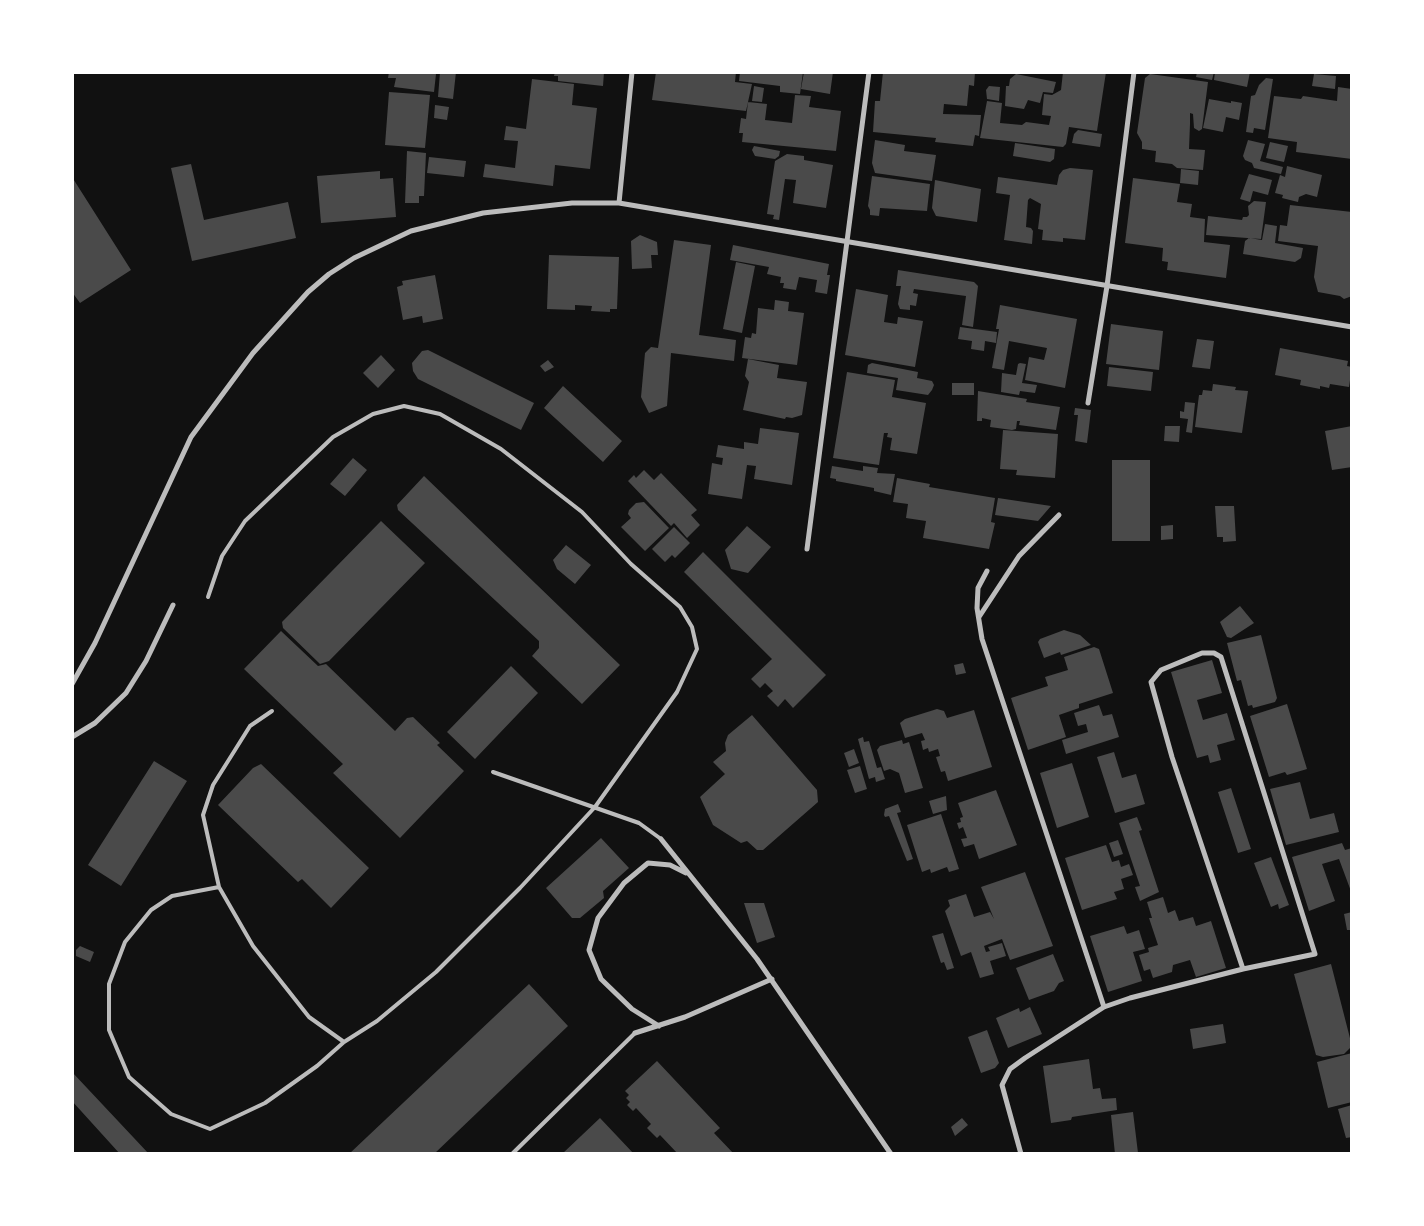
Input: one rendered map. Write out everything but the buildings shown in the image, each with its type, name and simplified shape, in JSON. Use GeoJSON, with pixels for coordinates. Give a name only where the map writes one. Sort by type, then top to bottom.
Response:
{"type":"FeatureCollection","features":[{"type":"Feature","properties":{"kind":"street"},"geometry":{"type":"LineString","coordinates":[[619,203],[632,72]]}},
{"type":"Feature","properties":{"kind":"street"},"geometry":{"type":"LineString","coordinates":[[807,549],[868,72]]}},
{"type":"Feature","properties":{"kind":"street"},"geometry":{"type":"LineString","coordinates":[[1088,403],[1106,286],[1134,72]]}},
{"type":"Feature","properties":{"kind":"street"},"geometry":{"type":"LineString","coordinates":[[72,684],[95,643],[191,437],[253,353],[308,292],[329,274],[354,258],[411,231],[483,213],[572,203],[619,203],[846,243],[1352,327]]}},
{"type":"Feature","properties":{"kind":"street"},"geometry":{"type":"LineString","coordinates":[[979,618],[1019,556],[1059,515]]}},
{"type":"Feature","properties":{"kind":"street"},"geometry":{"type":"LineString","coordinates":[[987,571],[978,588],[982,639],[1104,1007]]}},
{"type":"Feature","properties":{"kind":"street"},"geometry":{"type":"LineString","coordinates":[[72,737],[95,723],[126,693],[146,661],[173,605]]}},
{"type":"Feature","properties":{"kind":"street"},"geometry":{"type":"LineString","coordinates":[[1021,1154],[1002,1085],[1010,1069],[1104,1007],[1130,998],[1243,969],[1315,954],[1221,657],[1214,653],[1202,654],[1161,670],[1151,682],[1172,757],[1243,969]]}},
{"type":"Feature","properties":{"kind":"street"},"geometry":{"type":"LineString","coordinates":[[661,839],[772,979],[891,1154]]}},
{"type":"Feature","properties":{"kind":"street"},"geometry":{"type":"LineString","coordinates":[[659,1026],[632,1009],[602,979],[589,950],[598,918],[624,883],[648,863],[670,865],[689,874]]}},
{"type":"Feature","properties":{"kind":"street"},"geometry":{"type":"LineString","coordinates":[[635,1033],[685,1017],[772,979]]}},
{"type":"Feature","properties":{"kind":"lane"},"geometry":{"type":"LineString","coordinates":[[208,598],[222,556],[245,521],[333,437],[373,414],[404,406],[440,414],[501,449],[582,512],[631,564],[680,607],[692,627],[696,649],[677,692],[595,807],[520,888],[436,972],[377,1021],[344,1042],[317,1066],[264,1103],[210,1129],[171,1114],[129,1077],[109,1030],[109,984],[125,942],[151,910],[172,896],[219,886]]}},
{"type":"Feature","properties":{"kind":"lane"},"geometry":{"type":"LineString","coordinates":[[272,711],[250,726],[234,750],[213,784],[203,815],[219,886],[253,946],[309,1017],[344,1042]]}},
{"type":"Feature","properties":{"kind":"lane"},"geometry":{"type":"LineString","coordinates":[[492,772],[639,823],[661,839]]}},
{"type":"Feature","properties":{"kind":"lane"},"geometry":{"type":"LineString","coordinates":[[512,1154],[635,1033]]}}]}
